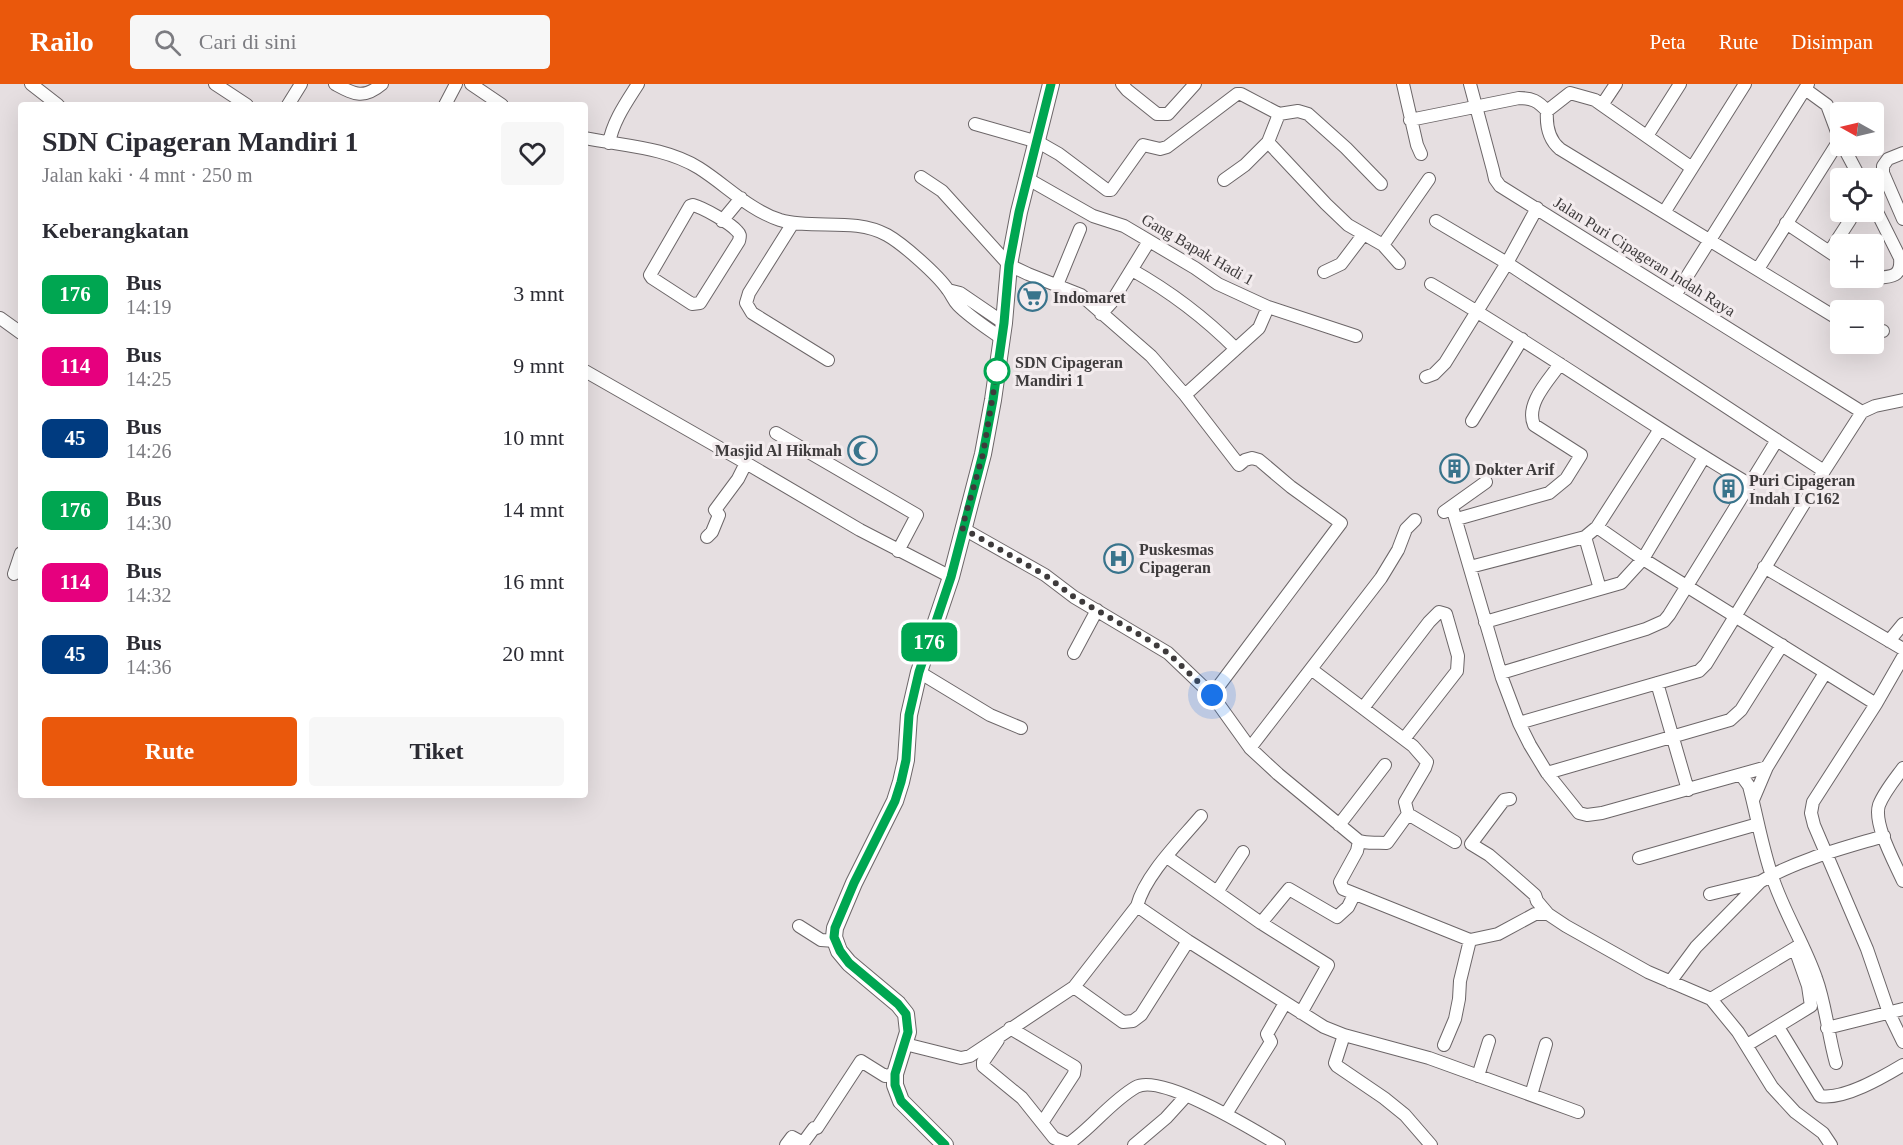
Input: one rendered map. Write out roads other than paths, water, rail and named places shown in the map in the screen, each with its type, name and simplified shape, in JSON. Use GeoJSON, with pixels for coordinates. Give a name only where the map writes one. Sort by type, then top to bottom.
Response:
{"type":"FeatureCollection","features":[{"type":"Feature","properties":{"kind":"street"},"geometry":{"type":"LineString","coordinates":[[31,84],[54,102]]}},
{"type":"Feature","properties":{"kind":"street"},"geometry":{"type":"LineString","coordinates":[[214,84],[242,102]]}},
{"type":"Feature","properties":{"kind":"street"},"geometry":{"type":"LineString","coordinates":[[290,102],[301,84]]}},
{"type":"Feature","properties":{"kind":"street"},"geometry":{"type":"LineString","coordinates":[[335,84],[359,95],[372,93],[381,84]]}},
{"type":"Feature","properties":{"kind":"street"},"geometry":{"type":"LineString","coordinates":[[447,102],[456,84]]}},
{"type":"Feature","properties":{"kind":"street"},"geometry":{"type":"LineString","coordinates":[[471,84],[498,102]]}},
{"type":"Feature","properties":{"kind":"street"},"geometry":{"type":"LineString","coordinates":[[609,143],[618,116],[638,84]]}},
{"type":"Feature","properties":{"kind":"street"},"geometry":{"type":"LineString","coordinates":[[1122,84],[1157,114],[1168,114],[1195,84]]}},
{"type":"Feature","properties":{"kind":"street"},"geometry":{"type":"LineString","coordinates":[[1403,84],[1410,120],[1421,154]]}},
{"type":"Feature","properties":{"kind":"street","name":"Jalan Puri Cipageran Indah Raya"},"geometry":{"type":"LineString","coordinates":[[1470,84],[1496,179],[1500,186],[1862,412]]}},
{"type":"Feature","properties":{"kind":"street"},"geometry":{"type":"LineString","coordinates":[[1602,105],[1617,84]]}},
{"type":"Feature","properties":{"kind":"street"},"geometry":{"type":"LineString","coordinates":[[1647,136],[1680,84]]}},
{"type":"Feature","properties":{"kind":"street"},"geometry":{"type":"LineString","coordinates":[[1665,211],[1745,84]]}},
{"type":"Feature","properties":{"kind":"street"},"geometry":{"type":"LineString","coordinates":[[945,1145],[901,1101],[895,1085],[895,1074],[908,1032],[906,1014],[898,1004],[849,963],[835,941],[835,928],[897,793],[906,760],[909,715],[919,672],[951,577],[983,454],[1003,331],[1009,265],[1038,142],[1048,85]]}},
{"type":"Feature","properties":{"kind":"street"},"geometry":{"type":"LineString","coordinates":[[1676,294],[1807,87],[1827,105],[1830,113]]}},
{"type":"Feature","properties":{"kind":"street"},"geometry":{"type":"LineString","coordinates":[[1692,168],[1595,100],[1571,88],[1547,111],[1546,121],[1556,145],[1830,315]]}},
{"type":"Feature","properties":{"kind":"street"},"geometry":{"type":"LineString","coordinates":[[975,124],[1038,142],[1059,154],[1107,190],[1111,190],[1143,145],[1160,149],[1167,147],[1237,94],[1246,95],[1279,114],[1298,111],[1308,114],[1381,184]]}},
{"type":"Feature","properties":{"kind":"street"},"geometry":{"type":"LineString","coordinates":[[1410,120],[1519,98],[1530,98],[1539,102],[1547,111]]}},
{"type":"Feature","properties":{"kind":"street"},"geometry":{"type":"LineString","coordinates":[[1224,180],[1245,165],[1268,142],[1279,114]]}},
{"type":"Feature","properties":{"kind":"street"},"geometry":{"type":"LineString","coordinates":[[588,139],[668,154],[698,168],[763,213],[793,223],[846,224],[886,234],[910,253],[948,290],[960,293],[1003,331]]}},
{"type":"Feature","properties":{"kind":"street"},"geometry":{"type":"LineString","coordinates":[[1268,142],[1326,204],[1363,235],[1383,245],[1400,263]]}},
{"type":"Feature","properties":{"kind":"street"},"geometry":{"type":"LineString","coordinates":[[1903,153],[1888,159],[1883,166],[1883,173],[1903,219]]}},
{"type":"Feature","properties":{"kind":"street"},"geometry":{"type":"LineString","coordinates":[[1758,269],[1830,155]]}},
{"type":"Feature","properties":{"kind":"street"},"geometry":{"type":"LineString","coordinates":[[921,177],[942,191],[1009,265],[1081,295],[1151,356],[1185,395],[1239,465],[1252,458],[1259,460],[1341,524],[1212,695]]}},
{"type":"Feature","properties":{"kind":"street"},"geometry":{"type":"LineString","coordinates":[[1383,245],[1429,178]]}},
{"type":"Feature","properties":{"kind":"street","name":"Gang Bapak Hadi 1"},"geometry":{"type":"LineString","coordinates":[[1028,179],[1093,216],[1124,226],[1195,268],[1266,315],[1356,336]]}},
{"type":"Feature","properties":{"kind":"street"},"geometry":{"type":"LineString","coordinates":[[722,221],[741,198]]}},
{"type":"Feature","properties":{"kind":"street"},"geometry":{"type":"LineString","coordinates":[[696,205],[722,221],[739,232],[739,240],[700,303],[692,304],[652,278],[651,271],[690,206],[696,205]]}},
{"type":"Feature","properties":{"kind":"street"},"geometry":{"type":"LineString","coordinates":[[1426,377],[1434,374],[1445,363],[1507,263],[1537,208]]}},
{"type":"Feature","properties":{"kind":"street"},"geometry":{"type":"LineString","coordinates":[[1436,221],[1507,263],[1824,471]]}},
{"type":"Feature","properties":{"kind":"street"},"geometry":{"type":"LineString","coordinates":[[1882,222],[1900,258],[1901,268],[1895,275],[1884,277]]}},
{"type":"Feature","properties":{"kind":"street"},"geometry":{"type":"LineString","coordinates":[[793,223],[749,293],[746,303],[752,313],[828,360]]}},
{"type":"Feature","properties":{"kind":"street"},"geometry":{"type":"LineString","coordinates":[[1786,223],[1830,252]]}},
{"type":"Feature","properties":{"kind":"street"},"geometry":{"type":"LineString","coordinates":[[1057,285],[1080,229]]}},
{"type":"Feature","properties":{"kind":"street"},"geometry":{"type":"LineString","coordinates":[[1324,272],[1341,264],[1363,235]]}},
{"type":"Feature","properties":{"kind":"street"},"geometry":{"type":"LineString","coordinates":[[1101,314],[1111,303],[1146,246]]}},
{"type":"Feature","properties":{"kind":"street"},"geometry":{"type":"LineString","coordinates":[[1132,270],[1195,311],[1236,349]]}},
{"type":"Feature","properties":{"kind":"street"},"geometry":{"type":"LineString","coordinates":[[1431,284],[1522,339],[1749,484]]}},
{"type":"Feature","properties":{"kind":"street"},"geometry":{"type":"LineString","coordinates":[[1185,395],[1259,328],[1266,315]]}},
{"type":"Feature","properties":{"kind":"street"},"geometry":{"type":"LineString","coordinates":[[0,318],[18,330]]}},
{"type":"Feature","properties":{"kind":"street"},"geometry":{"type":"LineString","coordinates":[[1472,421],[1522,339]]}},
{"type":"Feature","properties":{"kind":"street"},"geometry":{"type":"LineString","coordinates":[[1457,519],[1549,493],[1566,479],[1581,455],[1534,425],[1532,419],[1532,408],[1538,396],[1560,364]]}},
{"type":"Feature","properties":{"kind":"street"},"geometry":{"type":"LineString","coordinates":[[588,373],[898,551],[951,577]]}},
{"type":"Feature","properties":{"kind":"street"},"geometry":{"type":"LineString","coordinates":[[1519,723],[1699,671],[1706,664],[1862,412],[1875,406],[1903,400]]}},
{"type":"Feature","properties":{"kind":"street"},"geometry":{"type":"LineString","coordinates":[[1470,567],[1585,537],[1597,527],[1660,429]]}},
{"type":"Feature","properties":{"kind":"street"},"geometry":{"type":"LineString","coordinates":[[776,433],[917,515],[898,551]]}},
{"type":"Feature","properties":{"kind":"street"},"geometry":{"type":"LineString","coordinates":[[1501,673],[1646,629],[1664,621],[1670,615],[1777,440]]}},
{"type":"Feature","properties":{"kind":"street"},"geometry":{"type":"LineString","coordinates":[[1485,622],[1621,583],[1643,559],[1704,457]]}},
{"type":"Feature","properties":{"kind":"street"},"geometry":{"type":"LineString","coordinates":[[706,537],[712,532],[719,515],[716,510],[738,479],[746,463]]}},
{"type":"Feature","properties":{"kind":"street"},"geometry":{"type":"LineString","coordinates":[[1486,482],[1448,509],[1457,519],[1485,622],[1519,723],[1547,773],[1579,813],[1587,815],[1688,790],[1767,767]]}},
{"type":"Feature","properties":{"kind":"street"},"geometry":{"type":"LineString","coordinates":[[1250,748],[1381,578],[1398,550],[1406,529],[1415,520]]}},
{"type":"Feature","properties":{"kind":"street"},"geometry":{"type":"LineString","coordinates":[[1597,527],[1643,559],[1876,705]]}},
{"type":"Feature","properties":{"kind":"street"},"geometry":{"type":"LineString","coordinates":[[962,528],[1045,575],[1074,597],[1168,653],[1212,695],[1250,748],[1359,841],[1368,844],[1387,843],[1408,814]]}},
{"type":"Feature","properties":{"kind":"street"},"geometry":{"type":"LineString","coordinates":[[1585,537],[1600,589]]}},
{"type":"Feature","properties":{"kind":"street"},"geometry":{"type":"LineString","coordinates":[[14,574],[18,562]]}},
{"type":"Feature","properties":{"kind":"street"},"geometry":{"type":"LineString","coordinates":[[1764,567],[1903,649]]}},
{"type":"Feature","properties":{"kind":"street"},"geometry":{"type":"LineString","coordinates":[[1074,653],[1097,610]]}},
{"type":"Feature","properties":{"kind":"street"},"geometry":{"type":"LineString","coordinates":[[1363,708],[1429,622],[1439,612],[1446,614],[1458,656],[1457,671],[1404,739]]}},
{"type":"Feature","properties":{"kind":"street"},"geometry":{"type":"LineString","coordinates":[[1888,640],[1903,624]]}},
{"type":"Feature","properties":{"kind":"street"},"geometry":{"type":"LineString","coordinates":[[1547,773],[1735,716],[1782,645]]}},
{"type":"Feature","properties":{"kind":"street"},"geometry":{"type":"LineString","coordinates":[[1903,657],[1876,705],[1813,802],[1811,813],[1867,949],[1889,1013],[1903,1042]]}},
{"type":"Feature","properties":{"kind":"street"},"geometry":{"type":"LineString","coordinates":[[1311,669],[1418,751],[1427,762],[1405,802],[1408,814],[1455,842]]}},
{"type":"Feature","properties":{"kind":"street"},"geometry":{"type":"LineString","coordinates":[[919,672],[990,715],[1021,728]]}},
{"type":"Feature","properties":{"kind":"street"},"geometry":{"type":"LineString","coordinates":[[1753,800],[1767,767],[1825,673]]}},
{"type":"Feature","properties":{"kind":"street"},"geometry":{"type":"LineString","coordinates":[[1657,683],[1688,790]]}},
{"type":"Feature","properties":{"kind":"street"},"geometry":{"type":"LineString","coordinates":[[1339,825],[1385,765]]}},
{"type":"Feature","properties":{"kind":"street"},"geometry":{"type":"LineString","coordinates":[[1903,768],[1880,803],[1879,819],[1884,836],[1899,865],[1903,881]]}},
{"type":"Feature","properties":{"kind":"street"},"geometry":{"type":"LineString","coordinates":[[1741,775],[1749,786],[1753,800],[1766,878],[1820,987],[1836,1063]]}},
{"type":"Feature","properties":{"kind":"street"},"geometry":{"type":"LineString","coordinates":[[1510,799],[1504,800],[1471,844],[1489,855],[1535,895],[1548,914],[1605,950],[1711,999],[1747,1045],[1772,1087],[1795,1112],[1823,1133],[1831,1145]]}},
{"type":"Feature","properties":{"kind":"street"},"geometry":{"type":"LineString","coordinates":[[905,1044],[961,1058],[970,1056],[1074,987],[1137,906],[1140,894],[1167,856],[1200,816]]}},
{"type":"Feature","properties":{"kind":"street"},"geometry":{"type":"LineString","coordinates":[[1639,858],[1758,824]]}},
{"type":"Feature","properties":{"kind":"street"},"geometry":{"type":"LineString","coordinates":[[1710,894],[1766,878],[1826,854],[1884,836]]}},
{"type":"Feature","properties":{"kind":"street"},"geometry":{"type":"LineString","coordinates":[[1359,841],[1357,851],[1340,882],[1342,889],[1470,940],[1498,934],[1535,914],[1548,914]]}},
{"type":"Feature","properties":{"kind":"street"},"geometry":{"type":"LineString","coordinates":[[1217,892],[1243,852]]}},
{"type":"Feature","properties":{"kind":"street"},"geometry":{"type":"LineString","coordinates":[[1167,856],[1261,923],[1328,965],[1301,1013]]}},
{"type":"Feature","properties":{"kind":"street"},"geometry":{"type":"LineString","coordinates":[[1670,982],[1696,947],[1766,878]]}},
{"type":"Feature","properties":{"kind":"street"},"geometry":{"type":"LineString","coordinates":[[1261,923],[1289,889],[1337,917],[1348,907],[1354,895]]}},
{"type":"Feature","properties":{"kind":"street"},"geometry":{"type":"LineString","coordinates":[[1137,906],[1324,1027],[1344,1035],[1429,1058],[1578,1112]]}},
{"type":"Feature","properties":{"kind":"street"},"geometry":{"type":"LineString","coordinates":[[799,926],[821,940],[835,941]]}},
{"type":"Feature","properties":{"kind":"street"},"geometry":{"type":"LineString","coordinates":[[1444,1045],[1455,1019],[1460,981],[1470,940]]}},
{"type":"Feature","properties":{"kind":"street"},"geometry":{"type":"LineString","coordinates":[[1074,987],[1123,1022],[1133,1021],[1141,1015],[1188,941]]}},
{"type":"Feature","properties":{"kind":"street"},"geometry":{"type":"LineString","coordinates":[[1711,999],[1798,946]]}},
{"type":"Feature","properties":{"kind":"street"},"geometry":{"type":"LineString","coordinates":[[1747,1045],[1811,1006],[1798,946]]}},
{"type":"Feature","properties":{"kind":"street"},"geometry":{"type":"LineString","coordinates":[[1226,1114],[1271,1042],[1267,1034],[1285,1003]]}},
{"type":"Feature","properties":{"kind":"street"},"geometry":{"type":"LineString","coordinates":[[1827,1028],[1903,1009]]}},
{"type":"Feature","properties":{"kind":"street"},"geometry":{"type":"LineString","coordinates":[[1778,1027],[1820,1096],[1853,1090],[1903,1065]]}},
{"type":"Feature","properties":{"kind":"street"},"geometry":{"type":"LineString","coordinates":[[1006,1031],[983,1062],[983,1066],[1022,1098],[1054,1138],[1068,1144],[1136,1087],[1146,1084],[1186,1096],[1226,1114],[1279,1145]]}},
{"type":"Feature","properties":{"kind":"street"},"geometry":{"type":"LineString","coordinates":[[1006,1031],[1075,1067],[1074,1074],[1042,1122]]}},
{"type":"Feature","properties":{"kind":"street"},"geometry":{"type":"LineString","coordinates":[[1344,1035],[1335,1063],[1337,1066],[1405,1114],[1431,1145]]}},
{"type":"Feature","properties":{"kind":"street"},"geometry":{"type":"LineString","coordinates":[[1478,1076],[1489,1041]]}},
{"type":"Feature","properties":{"kind":"street"},"geometry":{"type":"LineString","coordinates":[[1531,1095],[1546,1044]]}},
{"type":"Feature","properties":{"kind":"street"},"geometry":{"type":"LineString","coordinates":[[786,1145],[792,1137],[803,1143],[814,1128],[817,1128],[861,1061],[885,1076],[895,1074]]}},
{"type":"Feature","properties":{"kind":"street"},"geometry":{"type":"LineString","coordinates":[[1134,1145],[1166,1118],[1186,1096]]}},
{"type":"Feature","properties":{"kind":"place","name":"Indomaret"},"geometry":{"type":"Point","coordinates":[1032,297]}},
{"type":"Feature","properties":{"kind":"place","name":"SDN Cipageran Mandiri 1"},"geometry":{"type":"Point","coordinates":[997,371]}},
{"type":"Feature","properties":{"kind":"place","name":"Masjid Al Hikmah"},"geometry":{"type":"Point","coordinates":[863,450]}},
{"type":"Feature","properties":{"kind":"place","name":"Dokter Arif"},"geometry":{"type":"Point","coordinates":[1454,469]}},
{"type":"Feature","properties":{"kind":"place","name":"Puri Cipageran Indah I C162"},"geometry":{"type":"Point","coordinates":[1728,489]}},
{"type":"Feature","properties":{"kind":"place","name":"Puskesmas Cipageran"},"geometry":{"type":"Point","coordinates":[1118,558]}}]}
